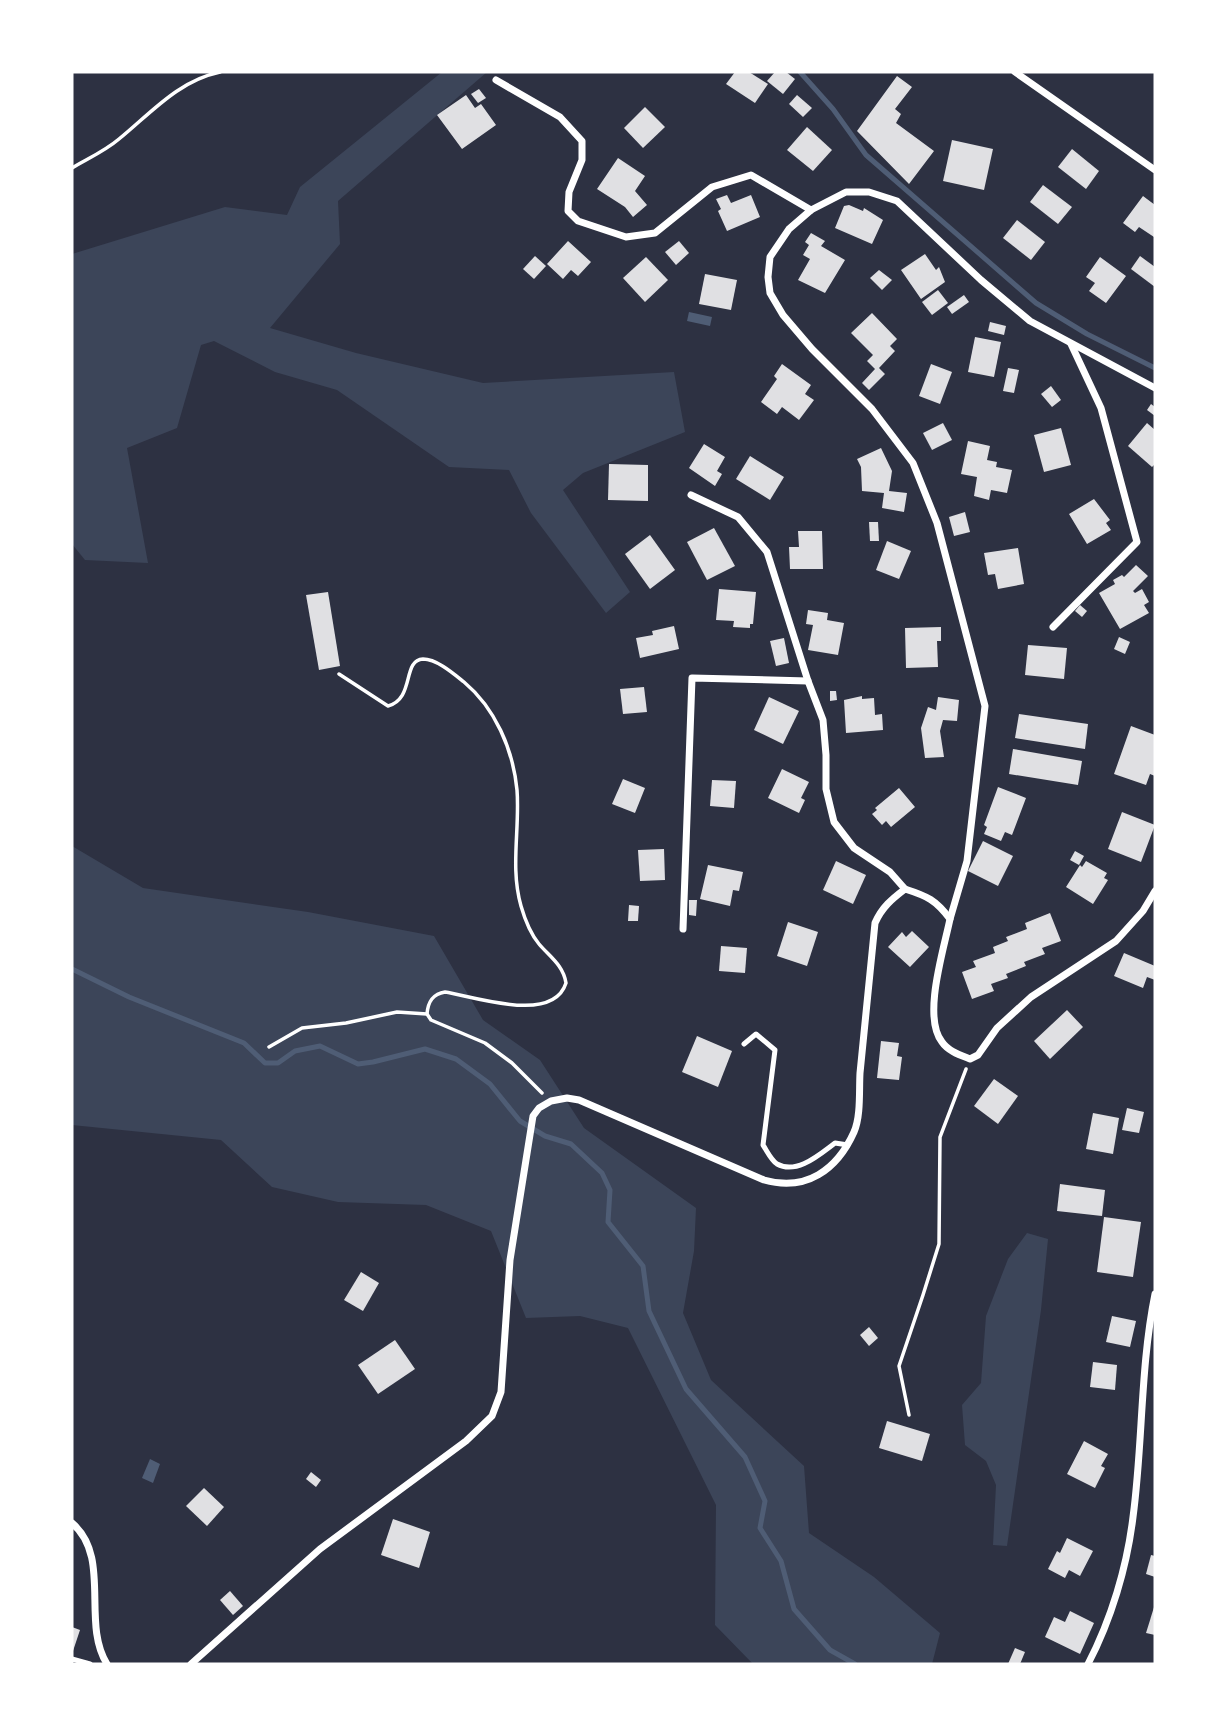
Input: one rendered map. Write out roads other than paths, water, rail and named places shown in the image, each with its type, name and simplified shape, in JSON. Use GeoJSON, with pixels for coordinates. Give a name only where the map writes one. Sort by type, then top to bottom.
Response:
{"type":"FeatureCollection","features":[{"type":"Feature","properties":{"kind":"street"},"geometry":{"type":"LineString","coordinates":[[1015,72],[1155,170]]}},
{"type":"Feature","properties":{"kind":"street"},"geometry":{"type":"LineString","coordinates":[[496,80],[560,117],[582,141],[582,160],[569,192],[568,211],[578,221],[626,237],[655,233],[712,187],[751,175],[811,210]]}},
{"type":"Feature","properties":{"kind":"street"},"geometry":{"type":"LineString","coordinates":[[1155,388],[1030,321],[897,201],[869,192],[846,192],[811,210],[789,229],[770,257],[768,277],[771,293],[783,315],[812,349],[873,409],[914,463],[937,523],[985,706],[967,861],[950,919],[934,1005],[934,1027],[942,1043],[956,1054],[970,1059],[978,1055],[997,1028],[1031,997],[1116,941],[1143,911],[1155,891]]}},
{"type":"Feature","properties":{"kind":"street"},"geometry":{"type":"LineString","coordinates":[[1053,627],[1137,542],[1101,408],[1070,343]]}},
{"type":"Feature","properties":{"kind":"street"},"geometry":{"type":"LineString","coordinates":[[691,495],[738,517],[767,552],[807,681],[823,720],[826,789],[834,822],[854,848],[890,872],[905,889],[922,894],[938,904],[950,919]]}},
{"type":"Feature","properties":{"kind":"street"},"geometry":{"type":"LineString","coordinates":[[682,929],[692,678],[807,681]]}},
{"type":"Feature","properties":{"kind":"street"},"geometry":{"type":"LineString","coordinates":[[191,1664],[320,1549],[466,1441],[492,1416],[501,1392],[510,1260],[527,1146],[533,1116],[539,1108],[551,1101],[567,1098],[579,1100],[764,1180],[779,1184],[802,1182],[838,1161],[855,1129],[875,923],[881,910],[905,889]]}},
{"type":"Feature","properties":{"kind":"street"},"geometry":{"type":"LineString","coordinates":[[1088,1664],[1110,1617],[1133,1519],[1143,1393],[1155,1294]]}},
{"type":"Feature","properties":{"kind":"street"},"geometry":{"type":"LineString","coordinates":[[72,1523],[82,1533],[92,1560],[98,1640],[107,1664]]}},
{"type":"Feature","properties":{"kind":"lane"},"geometry":{"type":"LineString","coordinates":[[744,1044],[756,1034],[775,1050],[763,1145],[775,1163],[788,1167],[806,1163],[835,1143],[848,1145]]}},
{"type":"Feature","properties":{"kind":"lane"},"geometry":{"type":"LineString","coordinates":[[72,1658],[90,1664]]}},
{"type":"Feature","properties":{"kind":"waterway"},"geometry":{"type":"LineString","coordinates":[[800,72],[833,109],[866,155],[1036,303],[1087,334],[1155,368]]}},
{"type":"Feature","properties":{"kind":"waterway"},"geometry":{"type":"LineString","coordinates":[[72,969],[129,997],[244,1043],[265,1063],[278,1063],[295,1051],[320,1046],[358,1064],[425,1049],[456,1059],[490,1084],[520,1121],[545,1136],[571,1144],[602,1173],[610,1190],[608,1222],[643,1266],[649,1311],[686,1389],[745,1457],[765,1501],[760,1528],[781,1561],[794,1609],[830,1650],[855,1664]]}}]}
